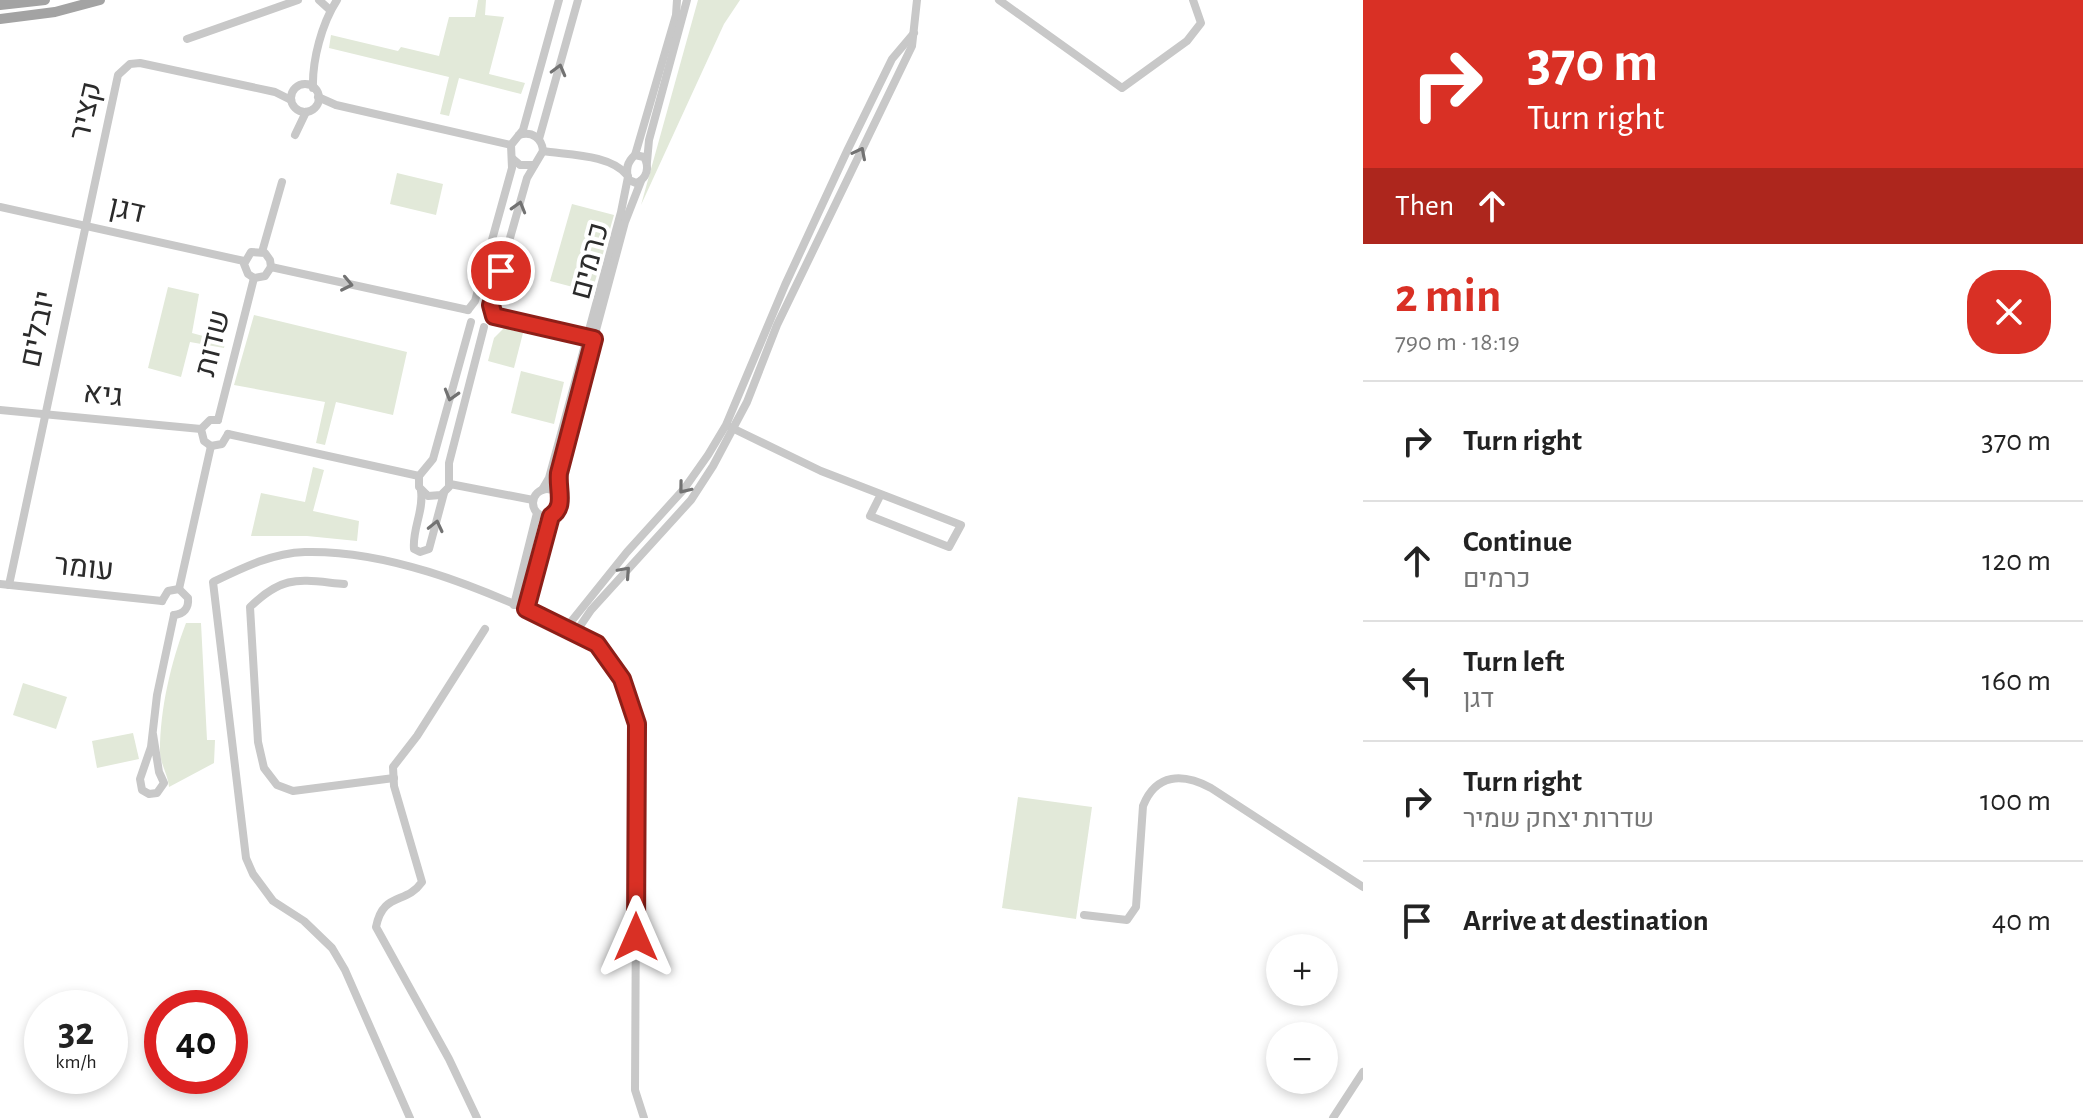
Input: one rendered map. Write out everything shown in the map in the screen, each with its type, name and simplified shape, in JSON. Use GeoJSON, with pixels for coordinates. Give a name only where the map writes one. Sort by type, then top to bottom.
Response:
{"type":"FeatureCollection","features":[{"type":"Feature","properties":{"kind":"main road"},"geometry":{"type":"LineString","coordinates":[[0,5],[45,0]]}},
{"type":"Feature","properties":{"kind":"main road"},"geometry":{"type":"LineString","coordinates":[[0,19],[55,12],[100,0]]}},
{"type":"Feature","properties":{"kind":"street"},"geometry":{"type":"LineString","coordinates":[[187,39],[297,0]]}},
{"type":"Feature","properties":{"kind":"street"},"geometry":{"type":"LineString","coordinates":[[319,0],[330,10]]}},
{"type":"Feature","properties":{"kind":"street"},"geometry":{"type":"LineString","coordinates":[[296,131],[301,110],[293,95],[308,86],[330,10],[337,0]]}},
{"type":"Feature","properties":{"kind":"street"},"geometry":{"type":"LineString","coordinates":[[468,310],[475,301],[513,159],[511,145],[519,135],[559,0]]}},
{"type":"Feature","properties":{"kind":"street"},"geometry":{"type":"LineString","coordinates":[[543,151],[540,130],[578,0]]}},
{"type":"Feature","properties":{"kind":"street"},"geometry":{"type":"LineString","coordinates":[[627,176],[628,164],[634,156],[676,15],[677,0]]}},
{"type":"Feature","properties":{"kind":"street"},"geometry":{"type":"LineString","coordinates":[[543,151],[603,161],[616,165],[633,182],[641,181],[647,172],[649,140],[687,0]]}},
{"type":"Feature","properties":{"kind":"street"},"geometry":{"type":"LineString","coordinates":[[576,632],[591,610],[691,500],[730,427],[912,46],[917,0]]}},
{"type":"Feature","properties":{"kind":"street"},"geometry":{"type":"LineString","coordinates":[[999,0],[1122,88],[1187,41],[1201,23],[1193,0]]}},
{"type":"Feature","properties":{"kind":"street","name":"קציר"},"geometry":{"type":"LineString","coordinates":[[85,225],[118,75],[124,68],[140,63],[293,95]]}},
{"type":"Feature","properties":{"kind":"street"},"geometry":{"type":"LineString","coordinates":[[308,86],[317,102]]}},
{"type":"Feature","properties":{"kind":"street"},"geometry":{"type":"LineString","coordinates":[[301,110],[317,102],[336,105],[511,145]]}},
{"type":"Feature","properties":{"kind":"street"},"geometry":{"type":"LineString","coordinates":[[519,135],[532,134],[539,139]]}},
{"type":"Feature","properties":{"kind":"street"},"geometry":{"type":"LineString","coordinates":[[468,310],[471,322],[433,459],[419,476],[422,498],[413,541],[414,549],[420,552],[429,549],[444,493],[450,484],[448,473],[484,327],[491,323],[494,316],[491,305],[527,178],[543,151]]}},
{"type":"Feature","properties":{"kind":"street"},"geometry":{"type":"LineString","coordinates":[[603,161],[642,156],[647,162]]}},
{"type":"Feature","properties":{"kind":"street"},"geometry":{"type":"LineString","coordinates":[[513,159],[520,165],[534,165]]}},
{"type":"Feature","properties":{"kind":"street","name":"כרמים"},"geometry":{"type":"LineString","coordinates":[[558,495],[562,457],[627,176]]}},
{"type":"Feature","properties":{"kind":"street","name":"כרמים"},"geometry":{"type":"LineString","coordinates":[[542,490],[549,478],[625,222],[641,181]]}},
{"type":"Feature","properties":{"kind":"street"},"geometry":{"type":"LineString","coordinates":[[262,252],[282,182]]}},
{"type":"Feature","properties":{"kind":"street","name":"דגן"},"geometry":{"type":"LineString","coordinates":[[0,207],[244,261]]}},
{"type":"Feature","properties":{"kind":"street","name":"יובלים"},"geometry":{"type":"LineString","coordinates":[[5,584],[85,225]]}},
{"type":"Feature","properties":{"kind":"street"},"geometry":{"type":"LineString","coordinates":[[251,252],[262,252],[269,258],[271,267],[265,276],[254,278],[245,271],[244,261],[251,252]]}},
{"type":"Feature","properties":{"kind":"street"},"geometry":{"type":"LineString","coordinates":[[271,267],[468,310]]}},
{"type":"Feature","properties":{"kind":"street","name":"שדות"},"geometry":{"type":"LineString","coordinates":[[218,420],[254,278]]}},
{"type":"Feature","properties":{"kind":"street"},"geometry":{"type":"LineString","coordinates":[[475,301],[485,301],[491,305]]}},
{"type":"Feature","properties":{"kind":"street"},"geometry":{"type":"LineString","coordinates":[[494,316],[590,338]]}},
{"type":"Feature","properties":{"kind":"street"},"geometry":{"type":"LineString","coordinates":[[471,322],[484,327]]}},
{"type":"Feature","properties":{"kind":"street","name":"גיא"},"geometry":{"type":"LineString","coordinates":[[0,410],[201,429]]}},
{"type":"Feature","properties":{"kind":"street"},"geometry":{"type":"LineString","coordinates":[[210,420],[218,420],[226,425],[228,434],[222,444],[211,446],[204,441],[201,429],[210,420]]}},
{"type":"Feature","properties":{"kind":"street"},"geometry":{"type":"LineString","coordinates":[[730,427],[821,471],[961,525],[949,547],[870,516],[880,496]]}},
{"type":"Feature","properties":{"kind":"street"},"geometry":{"type":"LineString","coordinates":[[566,628],[627,552],[684,489],[730,427]]}},
{"type":"Feature","properties":{"kind":"street"},"geometry":{"type":"LineString","coordinates":[[228,434],[419,476]]}},
{"type":"Feature","properties":{"kind":"street"},"geometry":{"type":"LineString","coordinates":[[179,589],[211,446]]}},
{"type":"Feature","properties":{"kind":"street"},"geometry":{"type":"LineString","coordinates":[[427,467],[437,465],[448,473]]}},
{"type":"Feature","properties":{"kind":"street"},"geometry":{"type":"LineString","coordinates":[[450,484],[533,500]]}},
{"type":"Feature","properties":{"kind":"street"},"geometry":{"type":"LineString","coordinates":[[421,490],[432,497],[444,493]]}},
{"type":"Feature","properties":{"kind":"street"},"geometry":{"type":"LineString","coordinates":[[533,500],[542,490],[558,495],[560,509],[551,516],[544,517],[537,513]]}},
{"type":"Feature","properties":{"kind":"street"},"geometry":{"type":"LineString","coordinates":[[514,605],[537,513],[533,500]]}},
{"type":"Feature","properties":{"kind":"street"},"geometry":{"type":"LineString","coordinates":[[526,609],[551,516]]}},
{"type":"Feature","properties":{"kind":"street"},"geometry":{"type":"LineString","coordinates":[[410,1118],[345,970],[332,948],[304,921],[273,901],[253,874],[246,858],[213,582],[258,560],[303,552],[362,555],[400,563],[526,609],[576,632],[597,644],[622,679],[637,724],[635,1090],[644,1118]]}},
{"type":"Feature","properties":{"kind":"street"},"geometry":{"type":"LineString","coordinates":[[344,584],[297,580],[268,590],[250,607],[252,683],[264,768],[277,785],[293,791],[394,778]]}},
{"type":"Feature","properties":{"kind":"street","name":"עומר"},"geometry":{"type":"LineString","coordinates":[[5,584],[162,601]]}},
{"type":"Feature","properties":{"kind":"street"},"geometry":{"type":"LineString","coordinates":[[179,589],[188,598],[188,606],[183,613],[174,615],[164,609],[162,601],[168,591],[179,589]]}},
{"type":"Feature","properties":{"kind":"street"},"geometry":{"type":"LineString","coordinates":[[153,734],[159,772],[164,779],[163,787],[153,795],[145,793],[140,787],[140,779],[153,734],[157,695],[174,615]]}},
{"type":"Feature","properties":{"kind":"street"},"geometry":{"type":"LineString","coordinates":[[477,1118],[442,1045],[376,927],[379,913],[390,900],[416,891],[422,882],[393,767],[417,736],[485,629]]}},
{"type":"Feature","properties":{"kind":"street"},"geometry":{"type":"LineString","coordinates":[[144,773],[151,770],[159,772]]}},
{"type":"Feature","properties":{"kind":"street"},"geometry":{"type":"LineString","coordinates":[[1084,915],[1127,920],[1133,915],[1143,806],[1147,794],[1159,783],[1176,778],[1193,778],[1211,788],[1363,887]]}},
{"type":"Feature","properties":{"kind":"street"},"geometry":{"type":"LineString","coordinates":[[1333,1118],[1363,1072]]}},
{"type":"Feature","properties":{"kind":"green space"},"geometry":{"type":"Polygon","coordinates":[[[478,0],[486,0],[485,15],[504,17],[489,74],[525,83],[521,94],[459,78],[449,116],[440,114],[449,77],[329,48],[331,35],[398,51],[401,47],[439,56],[449,17],[475,17],[478,0]]]}},
{"type":"Feature","properties":{"kind":"green space"},"geometry":{"type":"Polygon","coordinates":[[[698,0],[740,0],[724,24],[641,205],[698,0]]]}},
{"type":"Feature","properties":{"kind":"green space"},"geometry":{"type":"Polygon","coordinates":[[[397,173],[443,184],[436,215],[390,204],[397,173]]]}},
{"type":"Feature","properties":{"kind":"green space"},"geometry":{"type":"Polygon","coordinates":[[[572,204],[614,215],[592,292],[550,281],[572,204]]]}},
{"type":"Feature","properties":{"kind":"green space"},"geometry":{"type":"Polygon","coordinates":[[[168,287],[199,294],[192,333],[225,342],[224,348],[190,342],[181,377],[148,368],[168,287]]]}},
{"type":"Feature","properties":{"kind":"green space"},"geometry":{"type":"Polygon","coordinates":[[[254,315],[407,352],[393,415],[336,402],[325,445],[316,443],[325,402],[234,385],[254,315]]]}},
{"type":"Feature","properties":{"kind":"green space"},"geometry":{"type":"Polygon","coordinates":[[[504,328],[523,333],[514,368],[488,361],[494,338],[504,328]]]}},
{"type":"Feature","properties":{"kind":"green space"},"geometry":{"type":"Polygon","coordinates":[[[521,371],[564,382],[554,424],[511,413],[521,371]]]}},
{"type":"Feature","properties":{"kind":"green space"},"geometry":{"type":"Polygon","coordinates":[[[313,467],[324,470],[313,511],[359,521],[357,541],[307,536],[251,536],[261,493],[305,502],[313,467]]]}},
{"type":"Feature","properties":{"kind":"green space"},"geometry":{"type":"Polygon","coordinates":[[[186,623],[201,623],[207,740],[215,740],[214,763],[169,787],[160,756],[162,719],[171,670],[186,623]]]}},
{"type":"Feature","properties":{"kind":"green space"},"geometry":{"type":"Polygon","coordinates":[[[23,683],[67,697],[56,729],[13,715],[23,683]]]}},
{"type":"Feature","properties":{"kind":"green space"},"geometry":{"type":"Polygon","coordinates":[[[133,733],[139,759],[97,768],[92,741],[133,733]]]}},
{"type":"Feature","properties":{"kind":"green space"},"geometry":{"type":"Polygon","coordinates":[[[1018,797],[1092,807],[1076,919],[1002,908],[1018,797]]]}},
{"type":"Feature","properties":{"kind":"route"},"geometry":{"type":"LineString","coordinates":[[501,271],[491,305],[494,316],[594,339],[562,457],[558,489],[560,509],[551,516],[526,609],[597,644],[622,679],[637,724],[636,937]]}}]}
